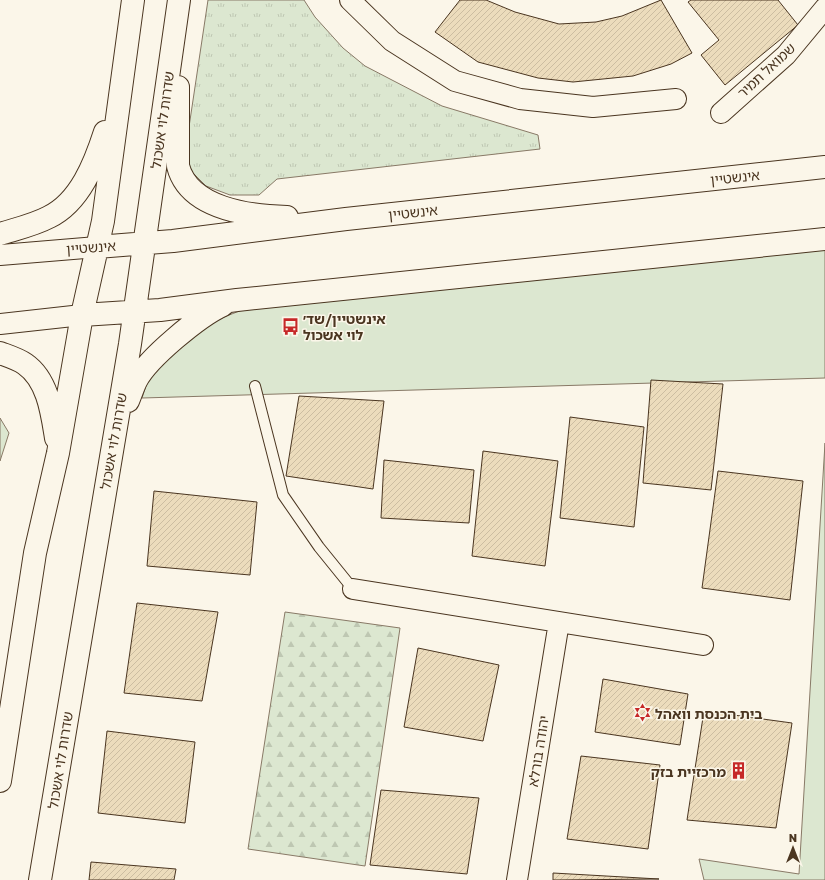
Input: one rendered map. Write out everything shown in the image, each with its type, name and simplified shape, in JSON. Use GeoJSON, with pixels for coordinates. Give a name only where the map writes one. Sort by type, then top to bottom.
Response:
{"type":"FeatureCollection","features":[{"type":"Feature","properties":{"kind":"street"},"geometry":{"type":"LineString","coordinates":[[0,781],[35,553],[58,453],[82,315],[103,221],[133,0]]}},
{"type":"Feature","properties":{"kind":"street"},"geometry":{"type":"LineString","coordinates":[[350,0],[392,41],[455,81],[520,99],[593,107],[676,99]]}},
{"type":"Feature","properties":{"kind":"street"},"geometry":{"type":"LineString","coordinates":[[178,4],[178,166],[181,176],[188,186],[218,206],[241,213],[278,217],[346,219]]}},
{"type":"Feature","properties":{"kind":"street","name":"שדרות לוי אשכול"},"geometry":{"type":"LineString","coordinates":[[40,880],[130,344],[178,4]]}},
{"type":"Feature","properties":{"kind":"street","name":"שמואל תמיר"},"geometry":{"type":"LineString","coordinates":[[720,113],[786,55],[825,8]]}},
{"type":"Feature","properties":{"kind":"street"},"geometry":{"type":"LineString","coordinates":[[0,234],[50,217],[67,204],[82,186],[98,155],[122,77]]}},
{"type":"Feature","properties":{"kind":"street","name":"אינשטיין"},"geometry":{"type":"LineString","coordinates":[[0,255],[145,243],[346,219],[825,167]]}},
{"type":"Feature","properties":{"kind":"street"},"geometry":{"type":"LineString","coordinates":[[0,324],[825,239]]}},
{"type":"Feature","properties":{"kind":"street"},"geometry":{"type":"LineString","coordinates":[[113,439],[136,380],[143,371],[168,346],[206,314],[237,300]]}},
{"type":"Feature","properties":{"kind":"street"},"geometry":{"type":"LineString","coordinates":[[0,352],[26,365],[40,381],[49,401],[58,453]]}},
{"type":"Feature","properties":{"kind":"street"},"geometry":{"type":"LineString","coordinates":[[353,589],[703,645]]}},
{"type":"Feature","properties":{"kind":"street","name":"יהודה בורלא"},"geometry":{"type":"LineString","coordinates":[[518,880],[559,622]]}},
{"type":"Feature","properties":{"kind":"lane"},"geometry":{"type":"LineString","coordinates":[[254,386],[283,495],[319,547],[353,589]]}},
{"type":"Feature","properties":{"kind":"green space"},"geometry":{"type":"Polygon","coordinates":[[[208,0],[304,0],[315,17],[343,48],[365,66],[442,106],[538,135],[540,149],[277,179],[259,195],[230,195],[206,186],[190,170],[186,147],[208,0]]]}},
{"type":"Feature","properties":{"kind":"green space"},"geometry":{"type":"Polygon","coordinates":[[[825,249],[825,378],[142,398],[150,374],[196,333],[219,319],[247,308],[825,249]]]}},
{"type":"Feature","properties":{"kind":"green space"},"geometry":{"type":"Polygon","coordinates":[[[0,418],[9,433],[0,461],[0,418]]]}},
{"type":"Feature","properties":{"kind":"green space"},"geometry":{"type":"Polygon","coordinates":[[[825,443],[825,880],[704,880],[699,859],[799,874],[825,443]]]}},
{"type":"Feature","properties":{"kind":"green space"},"geometry":{"type":"Polygon","coordinates":[[[285,612],[400,628],[365,866],[248,849],[285,612]]]}},
{"type":"Feature","properties":{"kind":"building"},"geometry":{"type":"Polygon","coordinates":[[[460,0],[486,0],[515,12],[559,24],[596,22],[622,16],[661,0],[692,53],[671,64],[633,76],[573,82],[538,78],[478,62],[435,32],[460,0]]]}},
{"type":"Feature","properties":{"kind":"building"},"geometry":{"type":"Polygon","coordinates":[[[691,0],[778,0],[798,25],[725,85],[701,55],[719,40],[688,2],[691,0]]]}},
{"type":"Feature","properties":{"kind":"building"},"geometry":{"type":"Polygon","coordinates":[[[651,380],[723,384],[711,490],[643,483],[651,380]]]}},
{"type":"Feature","properties":{"kind":"building"},"geometry":{"type":"Polygon","coordinates":[[[299,396],[384,401],[373,489],[286,476],[299,396]]]}},
{"type":"Feature","properties":{"kind":"building"},"geometry":{"type":"Polygon","coordinates":[[[570,417],[644,427],[634,527],[560,518],[570,417]]]}},
{"type":"Feature","properties":{"kind":"building"},"geometry":{"type":"Polygon","coordinates":[[[483,451],[558,461],[545,566],[472,556],[483,451]]]}},
{"type":"Feature","properties":{"kind":"building"},"geometry":{"type":"Polygon","coordinates":[[[384,460],[474,470],[469,523],[381,518],[384,460]]]}},
{"type":"Feature","properties":{"kind":"building"},"geometry":{"type":"Polygon","coordinates":[[[718,471],[803,481],[790,600],[702,588],[718,471]]]}},
{"type":"Feature","properties":{"kind":"building"},"geometry":{"type":"Polygon","coordinates":[[[154,491],[257,502],[250,575],[147,566],[154,491]]]}},
{"type":"Feature","properties":{"kind":"building"},"geometry":{"type":"Polygon","coordinates":[[[137,603],[218,612],[202,701],[124,693],[137,603]]]}},
{"type":"Feature","properties":{"kind":"building"},"geometry":{"type":"Polygon","coordinates":[[[418,648],[499,665],[483,741],[404,727],[418,648]]]}},
{"type":"Feature","properties":{"kind":"building","name":"בית הכנסת וואהל"},"geometry":{"type":"Polygon","coordinates":[[[603,679],[688,694],[680,745],[595,732],[603,679]]]}},
{"type":"Feature","properties":{"kind":"building","name":"מרכזיית בזק"},"geometry":{"type":"Polygon","coordinates":[[[704,711],[792,723],[776,828],[687,820],[704,711]]]}},
{"type":"Feature","properties":{"kind":"building"},"geometry":{"type":"Polygon","coordinates":[[[107,731],[195,742],[185,823],[98,813],[107,731]]]}},
{"type":"Feature","properties":{"kind":"building"},"geometry":{"type":"Polygon","coordinates":[[[581,756],[660,765],[648,849],[567,839],[581,756]]]}},
{"type":"Feature","properties":{"kind":"building"},"geometry":{"type":"Polygon","coordinates":[[[381,790],[479,798],[467,874],[370,865],[381,790]]]}},
{"type":"Feature","properties":{"kind":"building"},"geometry":{"type":"Polygon","coordinates":[[[91,862],[176,869],[174,880],[89,880],[91,862]]]}},
{"type":"Feature","properties":{"kind":"building"},"geometry":{"type":"Polygon","coordinates":[[[553,873],[659,879],[553,880],[553,873]]]}},
{"type":"Feature","properties":{"kind":"place","name":"אינשטיין/שד׳ לוי אשכול"},"geometry":{"type":"Point","coordinates":[290,326]}},
{"type":"Feature","properties":{"kind":"place","name":"בית הכנסת וואהל"},"geometry":{"type":"Point","coordinates":[642,713]}},
{"type":"Feature","properties":{"kind":"place","name":"מרכזיית בזק"},"geometry":{"type":"Point","coordinates":[739,771]}}]}
